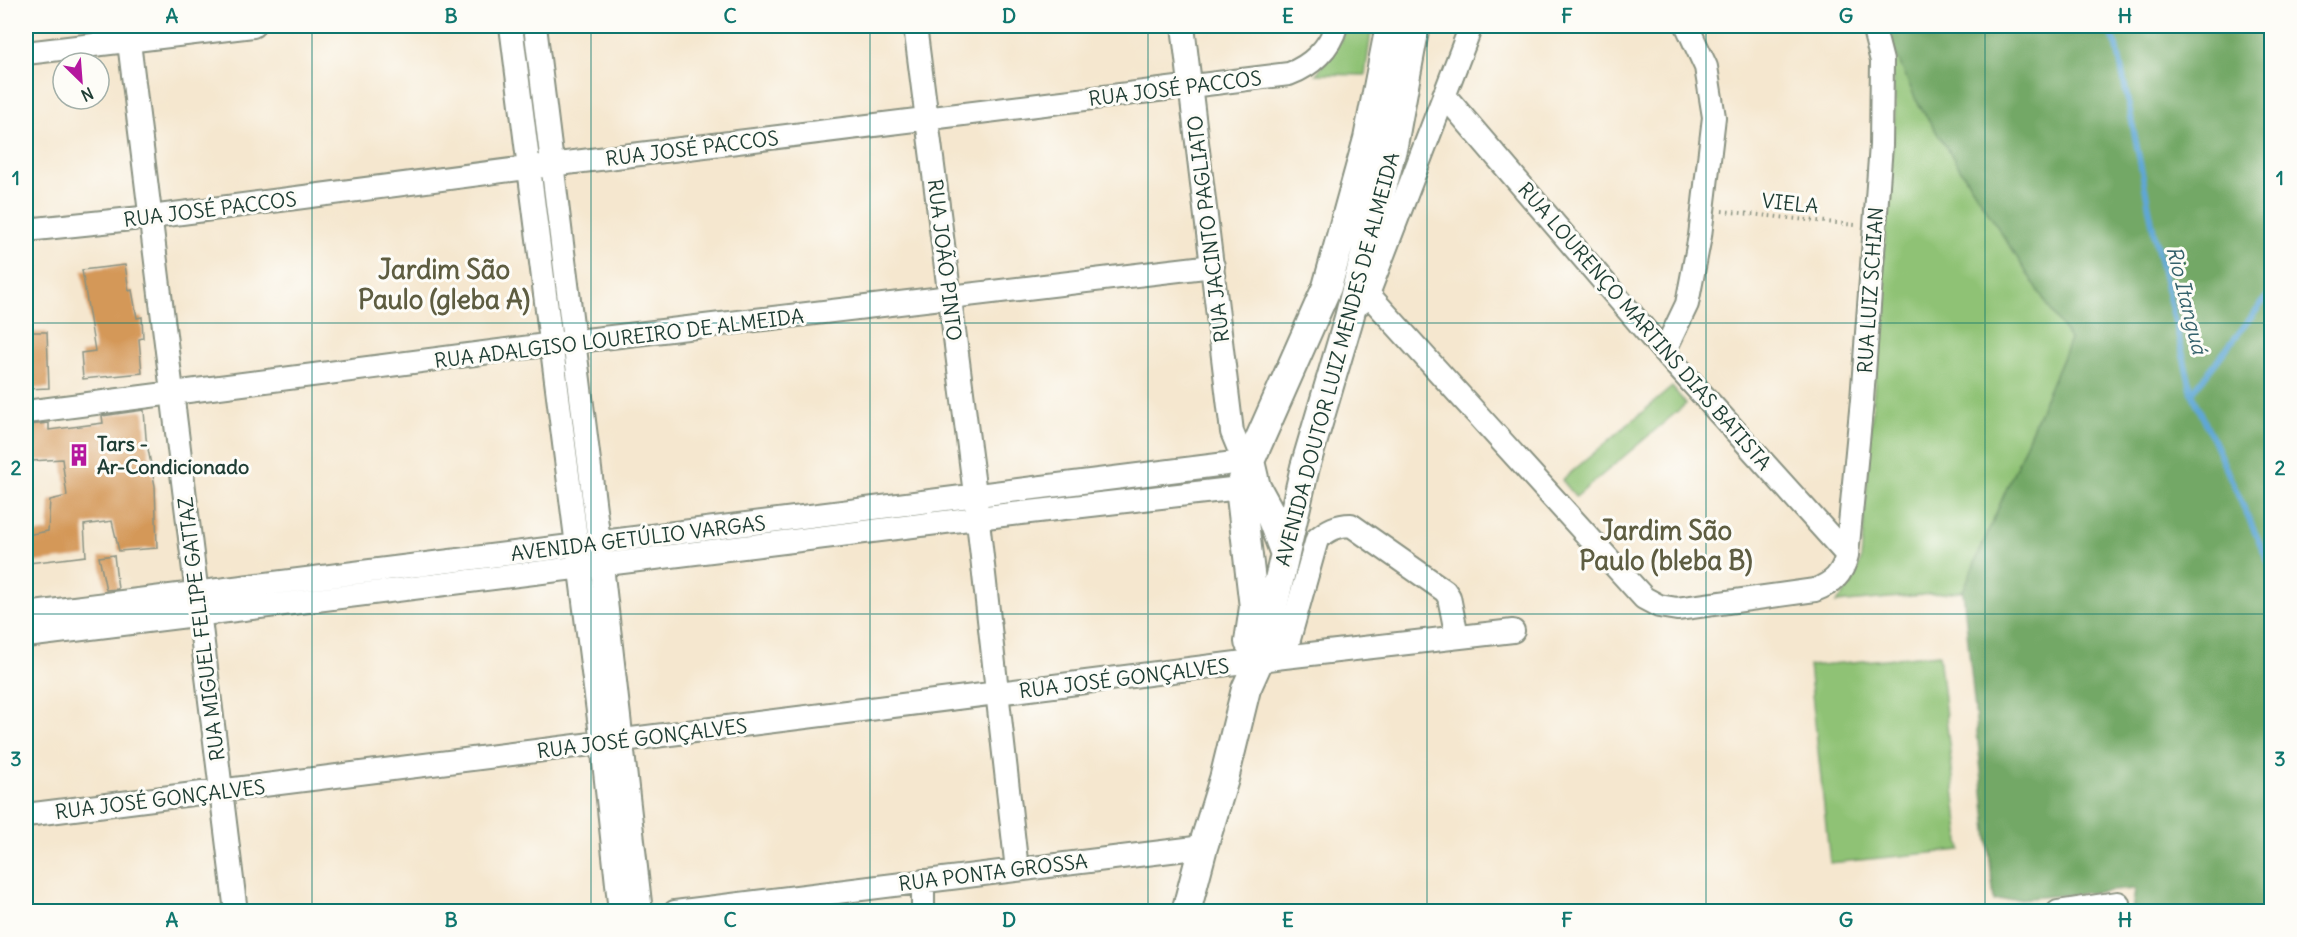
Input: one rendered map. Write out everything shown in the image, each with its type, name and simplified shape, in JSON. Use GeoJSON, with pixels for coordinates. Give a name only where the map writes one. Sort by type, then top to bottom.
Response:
{"type":"FeatureCollection","features":[{"type":"Feature","properties":{"kind":"main road","name":"AVENIDA DOUTOR LUIZ MENDES DE ALMEIDA"},"geometry":{"type":"LineString","coordinates":[[1259,667],[1254,607],[1249,479],[1261,436],[1327,287],[1368,138],[1390,26]]}},
{"type":"Feature","properties":{"kind":"main road","name":"AVENIDA DOUTOR LUIZ MENDES DE ALMEIDA"},"geometry":{"type":"LineString","coordinates":[[1186,912],[1203,847],[1259,667],[1305,467],[1349,318],[1375,252],[1415,26]]}},
{"type":"Feature","properties":{"kind":"main road"},"geometry":{"type":"LineString","coordinates":[[1249,479],[1282,481],[1305,467]]}},
{"type":"Feature","properties":{"kind":"main road"},"geometry":{"type":"LineString","coordinates":[[1249,479],[1268,509],[1285,554]]}},
{"type":"Feature","properties":{"kind":"street"},"geometry":{"type":"LineString","coordinates":[[26,53],[128,33],[253,26]]}},
{"type":"Feature","properties":{"kind":"street"},"geometry":{"type":"LineString","coordinates":[[511,26],[529,168],[563,343]]}},
{"type":"Feature","properties":{"kind":"street"},"geometry":{"type":"LineString","coordinates":[[535,26],[553,165],[563,343],[588,544],[602,566],[620,912]]}},
{"type":"Feature","properties":{"kind":"street","name":"RUA JOÃO PINTO"},"geometry":{"type":"LineString","coordinates":[[915,26],[977,518]]}},
{"type":"Feature","properties":{"kind":"street","name":"RUA JACINTO PAGLIATO"},"geometry":{"type":"LineString","coordinates":[[1183,26],[1232,432],[1249,479]]}},
{"type":"Feature","properties":{"kind":"street","name":"RUA JOSÉ PACCOS"},"geometry":{"type":"LineString","coordinates":[[26,230],[151,218],[529,168],[1289,74],[1309,64],[1327,46],[1336,26]]}},
{"type":"Feature","properties":{"kind":"street"},"geometry":{"type":"LineString","coordinates":[[1349,318],[1368,294],[1375,252],[1444,95],[1471,26]]}},
{"type":"Feature","properties":{"kind":"street"},"geometry":{"type":"LineString","coordinates":[[1664,352],[1687,304],[1703,209],[1714,117],[1706,67],[1687,26]]}},
{"type":"Feature","properties":{"kind":"street","name":"RUA LUIZ SCHIAN"},"geometry":{"type":"LineString","coordinates":[[1846,555],[1862,400],[1881,145],[1882,61],[1873,26]]}},
{"type":"Feature","properties":{"kind":"street","name":"RUA MIGUEL FELIPE GATTAZ"},"geometry":{"type":"LineString","coordinates":[[128,33],[236,912]]}},
{"type":"Feature","properties":{"kind":"street","name":"RUA LOURENÇO MARTINS DIAS BATISTA"},"geometry":{"type":"LineString","coordinates":[[1444,95],[1664,352],[1846,555]]}},
{"type":"Feature","properties":{"kind":"street","name":"RUA ADALGISO LOUREIRO DE ALMEIDA"},"geometry":{"type":"LineString","coordinates":[[26,412],[563,343],[1213,266]]}},
{"type":"Feature","properties":{"kind":"street"},"geometry":{"type":"LineString","coordinates":[[1368,294],[1644,598],[1651,602],[1677,609],[1815,590],[1828,585],[1838,577],[1844,567],[1846,555]]}},
{"type":"Feature","properties":{"kind":"street"},"geometry":{"type":"LineString","coordinates":[[1232,432],[1242,440],[1261,436]]}},
{"type":"Feature","properties":{"kind":"street","name":"AVENIDA GETÚLIO VARGAS"},"geometry":{"type":"LineString","coordinates":[[26,636],[198,603],[588,544],[975,494],[1249,479]]}},
{"type":"Feature","properties":{"kind":"street","name":"AVENIDA GETÚLIO VARGAS"},"geometry":{"type":"LineString","coordinates":[[26,614],[198,603],[579,569],[977,518],[1249,479]]}},
{"type":"Feature","properties":{"kind":"street"},"geometry":{"type":"LineString","coordinates":[[977,518],[1017,870]]}},
{"type":"Feature","properties":{"kind":"street"},"geometry":{"type":"LineString","coordinates":[[1259,667],[1317,539],[1328,530],[1341,525],[1351,525],[1445,591],[1449,597],[1457,637]]}},
{"type":"Feature","properties":{"kind":"street"},"geometry":{"type":"LineString","coordinates":[[588,544],[579,569],[641,912]]}},
{"type":"Feature","properties":{"kind":"street","name":"RUA JOSÉ GONÇALVES"},"geometry":{"type":"LineString","coordinates":[[26,815],[997,694],[1259,667],[1457,637],[1513,631]]}},
{"type":"Feature","properties":{"kind":"street","name":"RUA PONTA GROSSA"},"geometry":{"type":"LineString","coordinates":[[675,912],[1203,847]]}},
{"type":"Feature","properties":{"kind":"street"},"geometry":{"type":"LineString","coordinates":[[923,881],[923,912]]}},
{"type":"Feature","properties":{"kind":"street"},"geometry":{"type":"LineString","coordinates":[[2058,912],[2118,903]]}},
{"type":"Feature","properties":{"kind":"path","name":"VIELA"},"geometry":{"type":"LineString","coordinates":[[1703,209],[1875,226]]}},
{"type":"Feature","properties":{"kind":"green space"},"geometry":{"type":"Polygon","coordinates":[[[1345,26],[1372,26],[1365,75],[1316,74],[1340,41],[1345,26]]]}},
{"type":"Feature","properties":{"kind":"green space"},"geometry":{"type":"Polygon","coordinates":[[[1884,26],[2271,26],[2271,911],[2132,911],[2135,889],[1994,901],[1963,591],[2070,340],[1916,100],[1884,26]]]}},
{"type":"Feature","properties":{"kind":"green space"},"geometry":{"type":"Polygon","coordinates":[[[1887,32],[1916,100],[2070,340],[1963,591],[1836,603],[1851,585],[1861,560],[1895,106],[1887,32]]]}},
{"type":"Feature","properties":{"kind":"green space"},"geometry":{"type":"Polygon","coordinates":[[[1672,387],[1686,404],[1576,497],[1562,480],[1672,387]]]}},
{"type":"Feature","properties":{"kind":"green space"},"geometry":{"type":"Polygon","coordinates":[[[1939,654],[1961,850],[1830,863],[1809,666],[1939,654]]]}},
{"type":"Feature","properties":{"kind":"building"},"geometry":{"type":"Polygon","coordinates":[[[125,265],[129,291],[132,290],[137,318],[142,317],[143,338],[139,339],[142,373],[83,379],[81,353],[95,351],[82,270],[125,265]]]}},
{"type":"Feature","properties":{"kind":"building"},"geometry":{"type":"Polygon","coordinates":[[[26,332],[47,332],[49,388],[26,389],[26,332]]]}},
{"type":"Feature","properties":{"kind":"building"},"geometry":{"type":"Polygon","coordinates":[[[144,410],[146,438],[155,486],[157,548],[119,551],[112,521],[84,525],[86,556],[29,563],[26,535],[48,531],[50,500],[67,496],[62,459],[32,461],[29,425],[49,423],[49,430],[103,423],[102,416],[144,410]]]}},
{"type":"Feature","properties":{"kind":"building"},"geometry":{"type":"Polygon","coordinates":[[[114,555],[118,589],[106,590],[99,557],[114,555]]]}},
{"type":"Feature","properties":{"kind":"waterway","name":"Rio Itanguá"},"geometry":{"type":"LineString","coordinates":[[2108,26],[2117,46],[2156,243],[2192,393],[2272,570]]}},
{"type":"Feature","properties":{"kind":"waterway"},"geometry":{"type":"LineString","coordinates":[[2192,393],[2272,293]]}},
{"type":"Feature","properties":{"kind":"place","name":"Tars - Ar-Condicionado"},"geometry":{"type":"Point","coordinates":[79,455]}},
{"type":"Feature","properties":{"kind":"district","name":"Jardim São Paulo (gleba A)"},"geometry":{"type":"Point","coordinates":[444,284]}},
{"type":"Feature","properties":{"kind":"district","name":"Jardim São Paulo (bleba B)"},"geometry":{"type":"Point","coordinates":[1666,545]}}]}
